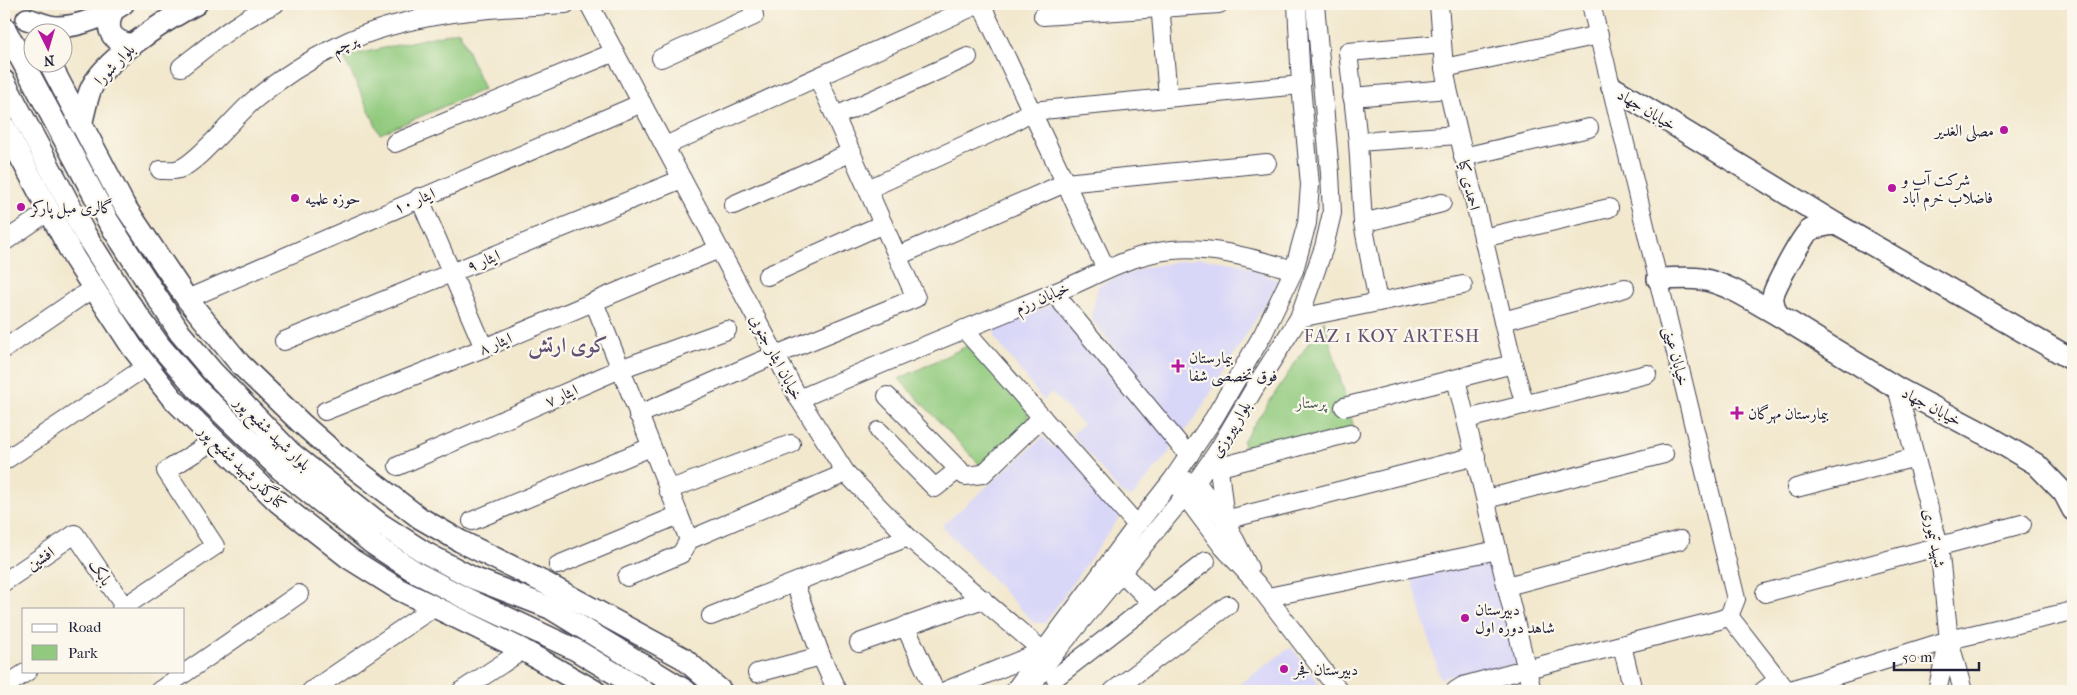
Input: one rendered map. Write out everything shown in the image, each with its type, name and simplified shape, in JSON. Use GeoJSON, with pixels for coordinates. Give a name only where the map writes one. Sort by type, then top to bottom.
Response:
{"type":"FeatureCollection","features":[{"type":"Feature","properties":{"kind":"main road","name":"بلوار شورا"},"geometry":{"type":"LineString","coordinates":[[81,125],[90,90],[103,72],[131,44],[196,4]]}},
{"type":"Feature","properties":{"kind":"main road"},"geometry":{"type":"LineString","coordinates":[[118,7],[108,21],[110,33],[119,42],[131,44]]}},
{"type":"Feature","properties":{"kind":"main road"},"geometry":{"type":"LineString","coordinates":[[26,18],[56,27],[82,23],[118,7]]}},
{"type":"Feature","properties":{"kind":"main road","name":"بلوار شهید شفیع پور"},"geometry":{"type":"LineString","coordinates":[[4,26],[108,221],[180,333],[235,396],[291,453],[379,523],[424,552],[473,578],[550,608],[686,691]]}},
{"type":"Feature","properties":{"kind":"main road"},"geometry":{"type":"LineString","coordinates":[[54,72],[124,205],[187,299],[240,364],[301,423],[336,454],[420,518],[460,541],[547,584],[683,658],[721,691]]}},
{"type":"Feature","properties":{"kind":"main road","name":"بلوار شهید شفیع پور"},"geometry":{"type":"LineString","coordinates":[[4,81],[85,234],[125,297],[160,346],[198,390],[242,432],[288,475],[380,549],[418,573],[454,592],[576,650],[644,691]]}},
{"type":"Feature","properties":{"kind":"main road","name":"خیابان جهاد"},"geometry":{"type":"LineString","coordinates":[[1612,87],[1836,224],[2073,360]]}},
{"type":"Feature","properties":{"kind":"main road","name":"کنارگذر شهید شفیع پور"},"geometry":{"type":"LineString","coordinates":[[4,129],[74,258],[147,366],[172,398],[278,502],[349,558],[400,590],[522,650],[595,691]]}},
{"type":"Feature","properties":{"kind":"main road"},"geometry":{"type":"LineString","coordinates":[[1778,315],[1773,305],[1773,294],[1808,231],[1820,226],[1836,224]]}},
{"type":"Feature","properties":{"kind":"main road"},"geometry":{"type":"LineString","coordinates":[[155,251],[161,282],[219,364],[235,396]]}},
{"type":"Feature","properties":{"kind":"main road","name":"خیابان جهاد"},"geometry":{"type":"LineString","coordinates":[[1658,279],[1700,279],[1714,282],[1778,315],[1897,388],[1990,437],[2036,464],[2064,493],[2073,510]]}},
{"type":"Feature","properties":{"kind":"main road"},"geometry":{"type":"LineString","coordinates":[[580,626],[676,671],[704,691]]}},
{"type":"Feature","properties":{"kind":"street"},"geometry":{"type":"LineString","coordinates":[[181,67],[227,31],[257,12],[275,4]]}},
{"type":"Feature","properties":{"kind":"street","name":"پرچم"},"geometry":{"type":"LineString","coordinates":[[160,170],[179,169],[194,161],[253,101],[294,70],[369,32],[394,24],[433,17],[518,6],[566,4]]}},
{"type":"Feature","properties":{"kind":"street","name":"خیابان ایثار جنوبی"},"geometry":{"type":"LineString","coordinates":[[589,4],[799,399],[846,473],[908,537],[983,600],[1052,671]]}},
{"type":"Feature","properties":{"kind":"street"},"geometry":{"type":"LineString","coordinates":[[661,58],[754,16],[752,4]]}},
{"type":"Feature","properties":{"kind":"street"},"geometry":{"type":"LineString","coordinates":[[664,146],[980,4],[1106,269]]}},
{"type":"Feature","properties":{"kind":"street"},"geometry":{"type":"LineString","coordinates":[[1043,16],[1160,6],[1219,4]]}},
{"type":"Feature","properties":{"kind":"street","name":"بلوار پیروزی"},"geometry":{"type":"LineString","coordinates":[[1014,691],[1052,671],[1137,525],[1173,480],[1214,418],[1263,334],[1294,270],[1307,223],[1310,185],[1301,85],[1297,4]]}},
{"type":"Feature","properties":{"kind":"street","name":"بلوار پیروزی"},"geometry":{"type":"LineString","coordinates":[[1029,691],[1052,671],[1122,573],[1184,496],[1218,459],[1264,372],[1299,318],[1324,247],[1332,213],[1316,4]]}},
{"type":"Feature","properties":{"kind":"street","name":"احمدی کیا"},"geometry":{"type":"LineString","coordinates":[[1439,4],[1444,68],[1448,89],[1482,238],[1525,405]]}},
{"type":"Feature","properties":{"kind":"street","name":"خیابان عینی"},"geometry":{"type":"LineString","coordinates":[[1591,4],[1736,599],[1729,616]]}},
{"type":"Feature","properties":{"kind":"street"},"geometry":{"type":"LineString","coordinates":[[1160,6],[1168,97]]}},
{"type":"Feature","properties":{"kind":"street"},"geometry":{"type":"LineString","coordinates":[[1444,68],[1599,34]]}},
{"type":"Feature","properties":{"kind":"street"},"geometry":{"type":"LineString","coordinates":[[1378,302],[1363,223],[1358,142],[1348,52],[1442,44]]}},
{"type":"Feature","properties":{"kind":"street"},"geometry":{"type":"LineString","coordinates":[[394,143],[615,52]]}},
{"type":"Feature","properties":{"kind":"street"},"geometry":{"type":"LineString","coordinates":[[836,116],[968,57]]}},
{"type":"Feature","properties":{"kind":"street"},"geometry":{"type":"LineString","coordinates":[[638,415],[916,298],[818,78]]}},
{"type":"Feature","properties":{"kind":"street"},"geometry":{"type":"LineString","coordinates":[[868,189],[1004,127],[1032,111],[1301,85]]}},
{"type":"Feature","properties":{"kind":"street"},"geometry":{"type":"LineString","coordinates":[[1352,97],[1448,89]]}},
{"type":"Feature","properties":{"kind":"street","name":"ایثار ۱۰"},"geometry":{"type":"LineString","coordinates":[[187,299],[419,197],[642,103]]}},
{"type":"Feature","properties":{"kind":"street"},"geometry":{"type":"LineString","coordinates":[[1463,157],[1589,128]]}},
{"type":"Feature","properties":{"kind":"street"},"geometry":{"type":"LineString","coordinates":[[1358,142],[1458,135]]}},
{"type":"Feature","properties":{"kind":"street"},"geometry":{"type":"LineString","coordinates":[[733,205],[852,152]]}},
{"type":"Feature","properties":{"kind":"street"},"geometry":{"type":"LineString","coordinates":[[898,256],[1065,183],[1267,162]]}},
{"type":"Feature","properties":{"kind":"street","name":"ایثار ۹"},"geometry":{"type":"LineString","coordinates":[[284,341],[682,179]]}},
{"type":"Feature","properties":{"kind":"street"},"geometry":{"type":"LineString","coordinates":[[419,197],[484,348]]}},
{"type":"Feature","properties":{"kind":"street"},"geometry":{"type":"LineString","coordinates":[[1363,223],[1442,203]]}},
{"type":"Feature","properties":{"kind":"street"},"geometry":{"type":"LineString","coordinates":[[1482,238],[1609,208]]}},
{"type":"Feature","properties":{"kind":"street"},"geometry":{"type":"LineString","coordinates":[[4,242],[49,211]]}},
{"type":"Feature","properties":{"kind":"street"},"geometry":{"type":"LineString","coordinates":[[767,276],[884,224]]}},
{"type":"Feature","properties":{"kind":"street","name":"ایثار ۸"},"geometry":{"type":"LineString","coordinates":[[325,411],[484,348],[719,249]]}},
{"type":"Feature","properties":{"kind":"street","name":"خیابان رزم"},"geometry":{"type":"LineString","coordinates":[[799,399],[964,328],[1054,293],[1106,269],[1151,253],[1200,249],[1227,252],[1294,270]]}},
{"type":"Feature","properties":{"kind":"street"},"geometry":{"type":"LineString","coordinates":[[1299,318],[1463,285]]}},
{"type":"Feature","properties":{"kind":"street"},"geometry":{"type":"LineString","coordinates":[[4,348],[93,288]]}},
{"type":"Feature","properties":{"kind":"street"},"geometry":{"type":"LineString","coordinates":[[1503,321],[1625,288]]}},
{"type":"Feature","properties":{"kind":"street"},"geometry":{"type":"LineString","coordinates":[[1054,293],[1189,456]]}},
{"type":"Feature","properties":{"kind":"street"},"geometry":{"type":"LineString","coordinates":[[594,302],[688,540]]}},
{"type":"Feature","properties":{"kind":"street"},"geometry":{"type":"LineString","coordinates":[[964,328],[1137,525]]}},
{"type":"Feature","properties":{"kind":"street","name":"ایثار ۷"},"geometry":{"type":"LineString","coordinates":[[398,466],[620,369],[727,330]]}},
{"type":"Feature","properties":{"kind":"street"},"geometry":{"type":"LineString","coordinates":[[1344,407],[1513,364]]}},
{"type":"Feature","properties":{"kind":"street"},"geometry":{"type":"LineString","coordinates":[[4,461],[147,366]]}},
{"type":"Feature","properties":{"kind":"street"},"geometry":{"type":"LineString","coordinates":[[1467,419],[1647,374]]}},
{"type":"Feature","properties":{"kind":"street"},"geometry":{"type":"LineString","coordinates":[[1456,379],[1507,586],[1520,671],[1532,691]]}},
{"type":"Feature","properties":{"kind":"street","name":"شهید تیموری"},"geometry":{"type":"LineString","coordinates":[[1897,388],[1939,546],[1949,640],[1937,691]]}},
{"type":"Feature","properties":{"kind":"street"},"geometry":{"type":"LineString","coordinates":[[887,396],[965,476],[983,474],[1042,418]]}},
{"type":"Feature","properties":{"kind":"street"},"geometry":{"type":"LineString","coordinates":[[879,431],[935,488],[959,469]]}},
{"type":"Feature","properties":{"kind":"street"},"geometry":{"type":"LineString","coordinates":[[1225,520],[1218,459],[1350,433]]}},
{"type":"Feature","properties":{"kind":"street"},"geometry":{"type":"LineString","coordinates":[[124,608],[215,546],[166,471],[215,440]]}},
{"type":"Feature","properties":{"kind":"street"},"geometry":{"type":"LineString","coordinates":[[668,490],[791,444]]}},
{"type":"Feature","properties":{"kind":"street"},"geometry":{"type":"LineString","coordinates":[[472,521],[651,446]]}},
{"type":"Feature","properties":{"kind":"street"},"geometry":{"type":"LineString","coordinates":[[1486,499],[1664,454]]}},
{"type":"Feature","properties":{"kind":"street"},"geometry":{"type":"LineString","coordinates":[[1225,520],[1476,456]]}},
{"type":"Feature","properties":{"kind":"street"},"geometry":{"type":"LineString","coordinates":[[1796,488],[1916,457]]}},
{"type":"Feature","properties":{"kind":"street"},"geometry":{"type":"LineString","coordinates":[[627,577],[681,554],[688,540],[846,473]]}},
{"type":"Feature","properties":{"kind":"street"},"geometry":{"type":"LineString","coordinates":[[1173,480],[1196,482],[1225,520],[1263,590]]}},
{"type":"Feature","properties":{"kind":"street"},"geometry":{"type":"LineString","coordinates":[[1173,480],[1223,547],[1263,590],[1339,691]]}},
{"type":"Feature","properties":{"kind":"street"},"geometry":{"type":"LineString","coordinates":[[558,565],[679,515]]}},
{"type":"Feature","properties":{"kind":"street"},"geometry":{"type":"LineString","coordinates":[[1765,593],[2022,524]]}},
{"type":"Feature","properties":{"kind":"street","name":"بابک"},"geometry":{"type":"LineString","coordinates":[[76,534],[124,608]]}},
{"type":"Feature","properties":{"kind":"street","name":"افشین"},"geometry":{"type":"LineString","coordinates":[[4,582],[76,534]]}},
{"type":"Feature","properties":{"kind":"street"},"geometry":{"type":"LineString","coordinates":[[711,616],[795,584],[908,537]]}},
{"type":"Feature","properties":{"kind":"street"},"geometry":{"type":"LineString","coordinates":[[1507,586],[1680,540]]}},
{"type":"Feature","properties":{"kind":"street"},"geometry":{"type":"LineString","coordinates":[[1263,590],[1498,550]]}},
{"type":"Feature","properties":{"kind":"street"},"geometry":{"type":"LineString","coordinates":[[945,691],[1052,671],[1206,561]]}},
{"type":"Feature","properties":{"kind":"street"},"geometry":{"type":"LineString","coordinates":[[1122,573],[1151,602]]}},
{"type":"Feature","properties":{"kind":"street"},"geometry":{"type":"LineString","coordinates":[[795,584],[821,656],[837,691]]}},
{"type":"Feature","properties":{"kind":"street"},"geometry":{"type":"LineString","coordinates":[[159,691],[299,594]]}},
{"type":"Feature","properties":{"kind":"street"},"geometry":{"type":"LineString","coordinates":[[858,643],[983,600]]}},
{"type":"Feature","properties":{"kind":"street"},"geometry":{"type":"LineString","coordinates":[[1113,691],[1228,605]]}},
{"type":"Feature","properties":{"kind":"street"},"geometry":{"type":"LineString","coordinates":[[311,691],[434,607]]}},
{"type":"Feature","properties":{"kind":"street"},"geometry":{"type":"LineString","coordinates":[[1763,691],[1784,687],[1949,640],[2073,611]]}},
{"type":"Feature","properties":{"kind":"street"},"geometry":{"type":"LineString","coordinates":[[1455,691],[1463,686],[1729,616],[1784,687]]}},
{"type":"Feature","properties":{"kind":"street"},"geometry":{"type":"LineString","coordinates":[[906,626],[935,691]]}},
{"type":"Feature","properties":{"kind":"street"},"geometry":{"type":"LineString","coordinates":[[1949,640],[1963,691]]}},
{"type":"Feature","properties":{"kind":"street"},"geometry":{"type":"LineString","coordinates":[[1622,645],[1633,691]]}},
{"type":"Feature","properties":{"kind":"street"},"geometry":{"type":"LineString","coordinates":[[461,691],[522,650]]}},
{"type":"Feature","properties":{"kind":"street"},"geometry":{"type":"LineString","coordinates":[[758,673],[821,656]]}},
{"type":"Feature","properties":{"kind":"street"},"geometry":{"type":"LineString","coordinates":[[4,688],[27,672]]}},
{"type":"Feature","properties":{"kind":"shaded area","name":"بیمارستان فوق تخصصی شفا"},"geometry":{"type":"Polygon","coordinates":[[[1200,258],[1241,264],[1279,281],[1197,415],[1182,435],[1091,318],[1098,285],[1147,267],[1200,258]]]}},
{"type":"Feature","properties":{"kind":"shaded area"},"geometry":{"type":"Polygon","coordinates":[[[1053,304],[1173,442],[1168,454],[1132,497],[1122,494],[1072,434],[1083,425],[1051,392],[1044,401],[995,338],[995,330],[1053,304]]]}},
{"type":"Feature","properties":{"kind":"shaded area"},"geometry":{"type":"Polygon","coordinates":[[[1043,437],[1053,448],[1062,442],[1123,512],[1045,623],[1034,623],[942,526],[1043,437]]]}},
{"type":"Feature","properties":{"kind":"shaded area","name":"دبیرستان شاهد دوره اول"},"geometry":{"type":"Polygon","coordinates":[[[1492,560],[1517,664],[1440,678],[1412,579],[1492,560]]]}},
{"type":"Feature","properties":{"kind":"shaded area","name":"دبیرستان فجر"},"geometry":{"type":"Polygon","coordinates":[[[1291,647],[1325,691],[1230,691],[1291,647]]]}},
{"type":"Feature","properties":{"kind":"green space"},"geometry":{"type":"Polygon","coordinates":[[[459,31],[484,89],[380,134],[344,57],[459,31]]]}},
{"type":"Feature","properties":{"kind":"green space","name":"پرستار"},"geometry":{"type":"Polygon","coordinates":[[[1324,320],[1354,428],[1245,454],[1243,441],[1324,320]]]}},
{"type":"Feature","properties":{"kind":"green space"},"geometry":{"type":"Polygon","coordinates":[[[967,346],[1027,405],[1029,425],[981,466],[899,379],[967,346]]]}},
{"type":"Feature","properties":{"kind":"place","name":"مصلی الغدیر"},"geometry":{"type":"Point","coordinates":[2004,130]}},
{"type":"Feature","properties":{"kind":"place","name":"شرکت آب و فاضلاب خرم آباد"},"geometry":{"type":"Point","coordinates":[1892,188]}},
{"type":"Feature","properties":{"kind":"place","name":"حوزه علمیه"},"geometry":{"type":"Point","coordinates":[295,198]}},
{"type":"Feature","properties":{"kind":"place","name":"گالری مبل پارکر"},"geometry":{"type":"Point","coordinates":[21,207]}},
{"type":"Feature","properties":{"kind":"place","name":"بیمارستان فوق تخصصی شفا"},"geometry":{"type":"Point","coordinates":[1178,366]}},
{"type":"Feature","properties":{"kind":"place","name":"بیمارستان مهرگان"},"geometry":{"type":"Point","coordinates":[1737,413]}},
{"type":"Feature","properties":{"kind":"place","name":"دبیرستان شاهد دوره اول"},"geometry":{"type":"Point","coordinates":[1465,618]}},
{"type":"Feature","properties":{"kind":"place","name":"دبیرستان فجر"},"geometry":{"type":"Point","coordinates":[1284,669]}},
{"type":"Feature","properties":{"kind":"district","name":"FAZ 1 KOY ARTESH"},"geometry":{"type":"Point","coordinates":[1392,336]}},
{"type":"Feature","properties":{"kind":"district","name":"کوی ارتش"},"geometry":{"type":"Point","coordinates":[568,345]}}]}
